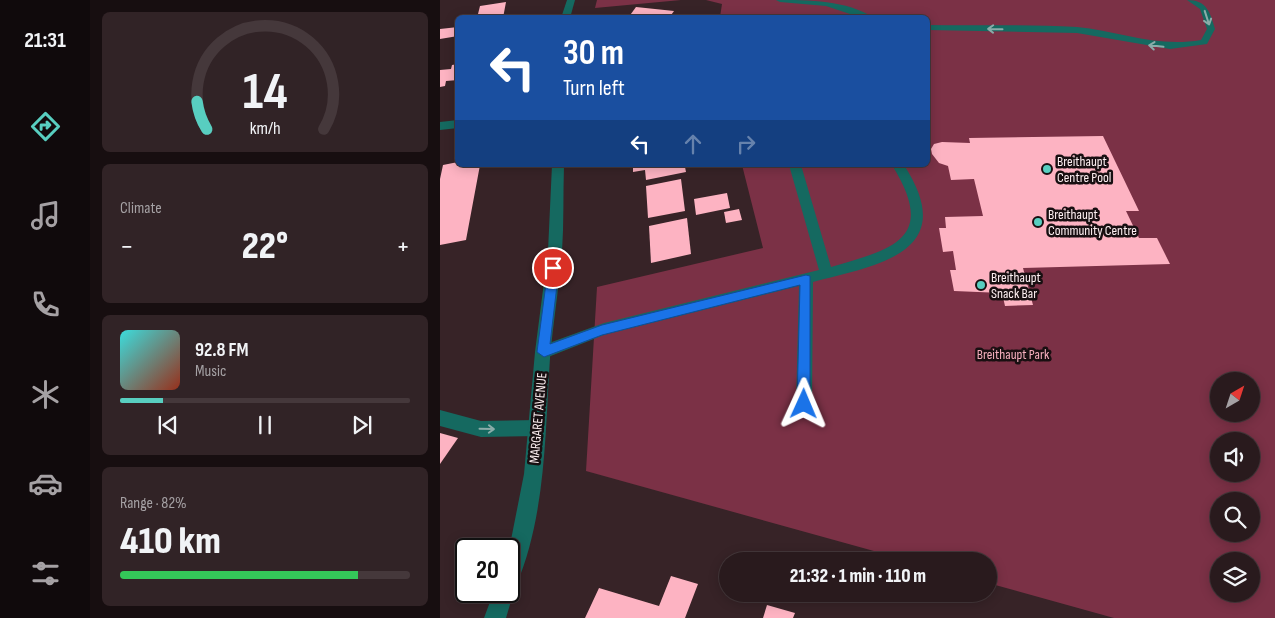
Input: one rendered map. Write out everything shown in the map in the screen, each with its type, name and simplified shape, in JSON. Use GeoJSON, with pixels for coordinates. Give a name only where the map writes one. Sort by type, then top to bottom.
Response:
{"type":"FeatureCollection","features":[{"type":"Feature","properties":{"kind":"street"},"geometry":{"type":"LineString","coordinates":[[566,15],[570,0]]}},
{"type":"Feature","properties":{"kind":"street"},"geometry":{"type":"LineString","coordinates":[[440,126],[455,124]]}},
{"type":"Feature","properties":{"kind":"street","name":"MARGARET AVENUE"},"geometry":{"type":"LineString","coordinates":[[520,546],[534,474],[555,251],[558,167]]}},
{"type":"Feature","properties":{"kind":"street"},"geometry":{"type":"LineString","coordinates":[[495,618],[500,603]]}},
{"type":"Feature","properties":{"kind":"lane"},"geometry":{"type":"LineString","coordinates":[[780,0],[809,0],[853,10],[864,15]]}},
{"type":"Feature","properties":{"kind":"lane"},"geometry":{"type":"LineString","coordinates":[[930,28],[1078,30],[1154,46],[1184,47],[1204,42],[1211,29],[1204,8],[1191,0]]}},
{"type":"Feature","properties":{"kind":"lane"},"geometry":{"type":"LineString","coordinates":[[796,167],[826,273]]}},
{"type":"Feature","properties":{"kind":"lane"},"geometry":{"type":"LineString","coordinates":[[544,352],[602,330],[806,279],[889,255],[908,240],[917,221],[915,199],[906,176],[899,167]]}},
{"type":"Feature","properties":{"kind":"lane"},"geometry":{"type":"LineString","coordinates":[[804,404],[806,279]]}},
{"type":"Feature","properties":{"kind":"lane"},"geometry":{"type":"LineString","coordinates":[[440,418],[481,429],[538,428]]}},
{"type":"Feature","properties":{"kind":"green space"},"geometry":{"type":"Polygon","coordinates":[[[597,0],[681,0],[595,8],[597,0]]]}},
{"type":"Feature","properties":{"kind":"green space","name":"Breithaupt Park"},"geometry":{"type":"Polygon","coordinates":[[[706,0],[1275,0],[1275,618],[1114,618],[997,586],[997,552],[878,552],[586,471],[597,287],[763,248],[743,167],[930,167],[930,15],[720,15],[722,4],[706,0]]]}},
{"type":"Feature","properties":{"kind":"building"},"geometry":{"type":"Polygon","coordinates":[[[506,2],[504,15],[478,15],[480,6],[506,2]]]}},
{"type":"Feature","properties":{"kind":"building"},"geometry":{"type":"Polygon","coordinates":[[[636,7],[674,11],[671,15],[630,15],[636,7]]]}},
{"type":"Feature","properties":{"kind":"building"},"geometry":{"type":"Polygon","coordinates":[[[455,27],[455,36],[440,39],[440,29],[455,27]]]}},
{"type":"Feature","properties":{"kind":"building"},"geometry":{"type":"Polygon","coordinates":[[[455,64],[455,80],[446,81],[445,86],[440,87],[440,70],[451,69],[452,65],[455,64]]]}},
{"type":"Feature","properties":{"kind":"building","name":"Breithaupt Community Centre"},"geometry":{"type":"Polygon","coordinates":[[[1103,136],[1139,211],[1126,211],[1139,238],[1157,238],[1170,264],[1023,268],[1033,305],[1005,306],[1002,293],[954,291],[950,270],[956,270],[953,251],[943,252],[939,228],[946,228],[945,217],[983,216],[974,179],[951,180],[948,166],[939,163],[932,154],[931,149],[934,144],[942,142],[970,143],[969,138],[1103,136]]]}},
{"type":"Feature","properties":{"kind":"building"},"geometry":{"type":"Polygon","coordinates":[[[455,163],[455,167],[480,167],[466,240],[440,245],[440,179],[443,165],[455,163]]]}},
{"type":"Feature","properties":{"kind":"building"},"geometry":{"type":"Polygon","coordinates":[[[633,167],[685,167],[686,172],[646,180],[645,170],[633,172],[633,167]]]}},
{"type":"Feature","properties":{"kind":"building"},"geometry":{"type":"Polygon","coordinates":[[[681,179],[685,211],[648,218],[646,186],[681,179]]]}},
{"type":"Feature","properties":{"kind":"building"},"geometry":{"type":"Polygon","coordinates":[[[727,193],[730,208],[696,215],[694,199],[727,193]]]}},
{"type":"Feature","properties":{"kind":"building"},"geometry":{"type":"Polygon","coordinates":[[[739,209],[742,220],[726,223],[724,212],[739,209]]]}},
{"type":"Feature","properties":{"kind":"building"},"geometry":{"type":"Polygon","coordinates":[[[687,218],[691,254],[651,263],[649,226],[687,218]]]}},
{"type":"Feature","properties":{"kind":"building"},"geometry":{"type":"Polygon","coordinates":[[[440,433],[458,438],[440,464],[440,433]]]}},
{"type":"Feature","properties":{"kind":"building"},"geometry":{"type":"Polygon","coordinates":[[[671,576],[698,584],[685,618],[585,618],[599,588],[659,606],[671,576]]]}},
{"type":"Feature","properties":{"kind":"building"},"geometry":{"type":"Polygon","coordinates":[[[767,605],[795,613],[793,618],[763,618],[767,605]]]}},
{"type":"Feature","properties":{"kind":"place","name":"Breithaupt Centre Pool"},"geometry":{"type":"Point","coordinates":[1047,169]}},
{"type":"Feature","properties":{"kind":"place","name":"Breithaupt Community Centre"},"geometry":{"type":"Point","coordinates":[1038,222]}},
{"type":"Feature","properties":{"kind":"place","name":"Breithaupt Snack Bar"},"geometry":{"type":"Point","coordinates":[981,285]}},
{"type":"Feature","properties":{"kind":"route"},"geometry":{"type":"LineString","coordinates":[[553,268],[544,352],[602,330],[806,279],[804,404]]}}]}
